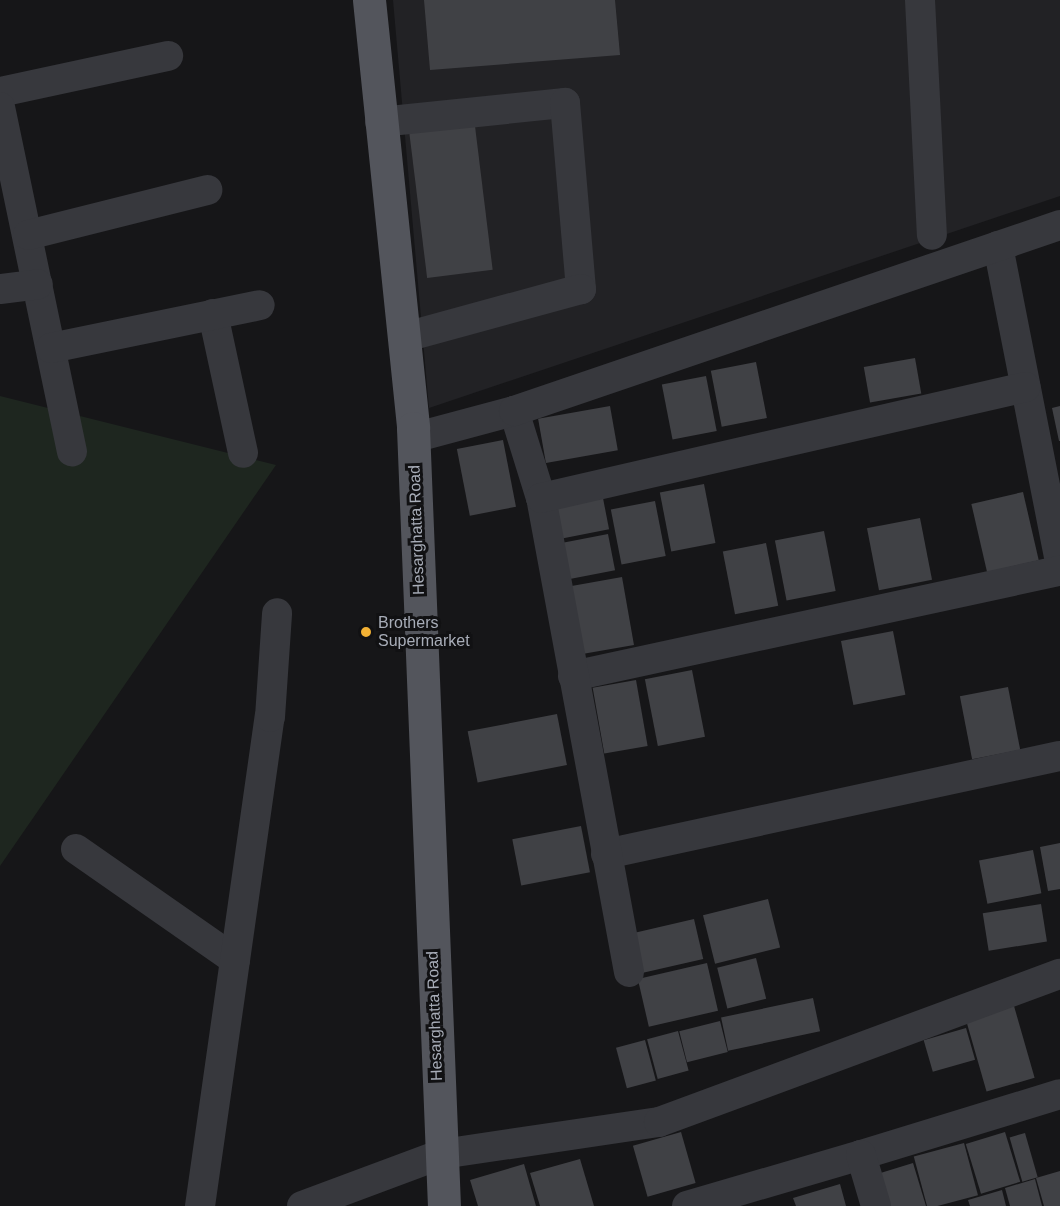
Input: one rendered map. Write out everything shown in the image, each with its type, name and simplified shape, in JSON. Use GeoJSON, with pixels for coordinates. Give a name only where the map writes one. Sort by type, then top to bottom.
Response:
{"type":"FeatureCollection","features":[{"type":"Feature","properties":{"kind":"main road","name":"Hesarghatta Road"},"geometry":{"type":"LineString","coordinates":[[369,0],[380,122],[406,337],[413,438],[444,1206]]}},
{"type":"Feature","properties":{"kind":"street"},"geometry":{"type":"LineString","coordinates":[[920,0],[932,235]]}},
{"type":"Feature","properties":{"kind":"street"},"geometry":{"type":"LineString","coordinates":[[0,92],[168,56]]}},
{"type":"Feature","properties":{"kind":"street"},"geometry":{"type":"LineString","coordinates":[[380,122],[565,102],[581,289],[406,337]]}},
{"type":"Feature","properties":{"kind":"street"},"geometry":{"type":"LineString","coordinates":[[0,107],[8,174],[28,235],[72,452]]}},
{"type":"Feature","properties":{"kind":"street"},"geometry":{"type":"LineString","coordinates":[[28,235],[207,190]]}},
{"type":"Feature","properties":{"kind":"street"},"geometry":{"type":"LineString","coordinates":[[413,438],[514,411],[1060,225]]}},
{"type":"Feature","properties":{"kind":"street"},"geometry":{"type":"LineString","coordinates":[[998,246],[1060,563]]}},
{"type":"Feature","properties":{"kind":"street"},"geometry":{"type":"LineString","coordinates":[[0,289],[38,284]]}},
{"type":"Feature","properties":{"kind":"street"},"geometry":{"type":"LineString","coordinates":[[51,348],[260,305]]}},
{"type":"Feature","properties":{"kind":"street"},"geometry":{"type":"LineString","coordinates":[[213,314],[243,453]]}},
{"type":"Feature","properties":{"kind":"street"},"geometry":{"type":"LineString","coordinates":[[541,498],[1025,387]]}},
{"type":"Feature","properties":{"kind":"street"},"geometry":{"type":"LineString","coordinates":[[514,411],[541,498],[629,972]]}},
{"type":"Feature","properties":{"kind":"street"},"geometry":{"type":"LineString","coordinates":[[573,676],[1060,571]]}},
{"type":"Feature","properties":{"kind":"street"},"geometry":{"type":"LineString","coordinates":[[200,1206],[270,717],[277,613]]}},
{"type":"Feature","properties":{"kind":"street"},"geometry":{"type":"LineString","coordinates":[[606,854],[1060,756]]}},
{"type":"Feature","properties":{"kind":"street"},"geometry":{"type":"LineString","coordinates":[[76,849],[235,960]]}},
{"type":"Feature","properties":{"kind":"street"},"geometry":{"type":"LineString","coordinates":[[302,1206],[442,1155],[659,1122],[1060,974]]}},
{"type":"Feature","properties":{"kind":"street"},"geometry":{"type":"LineString","coordinates":[[687,1206],[1060,1094]]}},
{"type":"Feature","properties":{"kind":"street"},"geometry":{"type":"LineString","coordinates":[[861,1155],[876,1206]]}},
{"type":"Feature","properties":{"kind":"shaded area"},"geometry":{"type":"Polygon","coordinates":[[[393,0],[1060,0],[1060,196],[429,408],[393,0]]]}},
{"type":"Feature","properties":{"kind":"shaded area"},"geometry":{"type":"Polygon","coordinates":[[[0,396],[276,465],[0,866],[0,396]]]}},
{"type":"Feature","properties":{"kind":"building"},"geometry":{"type":"Polygon","coordinates":[[[424,0],[615,0],[620,55],[430,70],[424,0]]]}},
{"type":"Feature","properties":{"kind":"building"},"geometry":{"type":"Polygon","coordinates":[[[474,118],[493,270],[427,278],[408,126],[474,118]]]}},
{"type":"Feature","properties":{"kind":"building"},"geometry":{"type":"Polygon","coordinates":[[[915,358],[921,393],[870,402],[864,367],[915,358]]]}},
{"type":"Feature","properties":{"kind":"building"},"geometry":{"type":"Polygon","coordinates":[[[756,362],[767,418],[722,427],[711,371],[756,362]]]}},
{"type":"Feature","properties":{"kind":"building"},"geometry":{"type":"Polygon","coordinates":[[[706,376],[717,431],[673,440],[662,385],[706,376]]]}},
{"type":"Feature","properties":{"kind":"building"},"geometry":{"type":"Polygon","coordinates":[[[610,406],[618,450],[546,463],[538,419],[610,406]]]}},
{"type":"Feature","properties":{"kind":"building"},"geometry":{"type":"Polygon","coordinates":[[[1060,406],[1060,441],[1059,441],[1052,408],[1060,406]]]}},
{"type":"Feature","properties":{"kind":"building"},"geometry":{"type":"Polygon","coordinates":[[[503,440],[516,507],[470,516],[457,449],[503,440]]]}},
{"type":"Feature","properties":{"kind":"building"},"geometry":{"type":"Polygon","coordinates":[[[704,484],[715,543],[671,551],[660,493],[704,484]]]}},
{"type":"Feature","properties":{"kind":"building"},"geometry":{"type":"Polygon","coordinates":[[[1023,492],[1039,560],[987,572],[971,504],[1023,492]]]}},
{"type":"Feature","properties":{"kind":"building"},"geometry":{"type":"Polygon","coordinates":[[[602,493],[609,529],[557,539],[550,503],[602,493]]]}},
{"type":"Feature","properties":{"kind":"building"},"geometry":{"type":"Polygon","coordinates":[[[655,501],[666,556],[622,565],[611,510],[655,501]]]}},
{"type":"Feature","properties":{"kind":"building"},"geometry":{"type":"Polygon","coordinates":[[[920,518],[932,580],[879,590],[867,528],[920,518]]]}},
{"type":"Feature","properties":{"kind":"building"},"geometry":{"type":"Polygon","coordinates":[[[824,531],[836,591],[787,600],[775,541],[824,531]]]}},
{"type":"Feature","properties":{"kind":"building"},"geometry":{"type":"Polygon","coordinates":[[[608,534],[615,570],[566,580],[559,544],[608,534]]]}},
{"type":"Feature","properties":{"kind":"building"},"geometry":{"type":"Polygon","coordinates":[[[766,543],[778,606],[735,614],[723,551],[766,543]]]}},
{"type":"Feature","properties":{"kind":"building"},"geometry":{"type":"Polygon","coordinates":[[[622,577],[634,645],[581,654],[569,586],[622,577]]]}},
{"type":"Feature","properties":{"kind":"building"},"geometry":{"type":"Polygon","coordinates":[[[893,631],[905,695],[853,705],[841,641],[893,631]]]}},
{"type":"Feature","properties":{"kind":"building"},"geometry":{"type":"Polygon","coordinates":[[[692,670],[705,737],[658,746],[645,679],[692,670]]]}},
{"type":"Feature","properties":{"kind":"building"},"geometry":{"type":"Polygon","coordinates":[[[636,680],[648,746],[604,754],[593,688],[636,680]]]}},
{"type":"Feature","properties":{"kind":"building"},"geometry":{"type":"Polygon","coordinates":[[[1008,687],[1020,750],[972,759],[960,696],[1008,687]]]}},
{"type":"Feature","properties":{"kind":"building"},"geometry":{"type":"Polygon","coordinates":[[[557,714],[567,765],[478,782],[468,731],[557,714]]]}},
{"type":"Feature","properties":{"kind":"building"},"geometry":{"type":"Polygon","coordinates":[[[581,826],[590,872],[521,885],[512,839],[581,826]]]}},
{"type":"Feature","properties":{"kind":"building"},"geometry":{"type":"Polygon","coordinates":[[[1060,843],[1060,889],[1048,891],[1040,847],[1060,843]]]}},
{"type":"Feature","properties":{"kind":"building"},"geometry":{"type":"Polygon","coordinates":[[[1033,850],[1041,893],[987,904],[979,860],[1033,850]]]}},
{"type":"Feature","properties":{"kind":"building"},"geometry":{"type":"Polygon","coordinates":[[[768,899],[780,948],[715,964],[703,915],[768,899]]]}},
{"type":"Feature","properties":{"kind":"building"},"geometry":{"type":"Polygon","coordinates":[[[1041,904],[1047,942],[989,951],[983,913],[1041,904]]]}},
{"type":"Feature","properties":{"kind":"building"},"geometry":{"type":"Polygon","coordinates":[[[694,919],[703,959],[641,973],[632,933],[694,919]]]}},
{"type":"Feature","properties":{"kind":"building"},"geometry":{"type":"Polygon","coordinates":[[[756,958],[766,999],[727,1008],[717,968],[756,958]]]}},
{"type":"Feature","properties":{"kind":"building"},"geometry":{"type":"Polygon","coordinates":[[[707,963],[718,1011],[649,1027],[638,979],[707,963]]]}},
{"type":"Feature","properties":{"kind":"building"},"geometry":{"type":"Polygon","coordinates":[[[813,998],[820,1031],[728,1051],[721,1018],[813,998]]]}},
{"type":"Feature","properties":{"kind":"building"},"geometry":{"type":"Polygon","coordinates":[[[1012,999],[1035,1078],[987,1092],[964,1013],[1012,999]]]}},
{"type":"Feature","properties":{"kind":"building"},"geometry":{"type":"Polygon","coordinates":[[[720,1021],[728,1052],[687,1062],[679,1031],[720,1021]]]}},
{"type":"Feature","properties":{"kind":"building"},"geometry":{"type":"Polygon","coordinates":[[[966,1028],[975,1060],[933,1072],[924,1040],[966,1028]]]}},
{"type":"Feature","properties":{"kind":"building"},"geometry":{"type":"Polygon","coordinates":[[[678,1031],[689,1071],[658,1079],[647,1039],[678,1031]]]}},
{"type":"Feature","properties":{"kind":"building"},"geometry":{"type":"Polygon","coordinates":[[[645,1040],[656,1081],[627,1088],[616,1048],[645,1040]]]}},
{"type":"Feature","properties":{"kind":"building"},"geometry":{"type":"Polygon","coordinates":[[[681,1132],[696,1183],[648,1197],[633,1146],[681,1132]]]}},
{"type":"Feature","properties":{"kind":"building"},"geometry":{"type":"Polygon","coordinates":[[[1005,1132],[1020,1182],[981,1194],[966,1144],[1005,1132]]]}},
{"type":"Feature","properties":{"kind":"building"},"geometry":{"type":"Polygon","coordinates":[[[1025,1133],[1038,1177],[1022,1182],[1010,1137],[1025,1133]]]}},
{"type":"Feature","properties":{"kind":"building"},"geometry":{"type":"Polygon","coordinates":[[[964,1143],[978,1195],[938,1206],[927,1206],[914,1156],[964,1143]]]}},
{"type":"Feature","properties":{"kind":"building"},"geometry":{"type":"Polygon","coordinates":[[[580,1159],[594,1206],[540,1206],[530,1173],[580,1159]]]}},
{"type":"Feature","properties":{"kind":"building"},"geometry":{"type":"Polygon","coordinates":[[[913,1163],[926,1206],[883,1206],[874,1175],[913,1163]]]}},
{"type":"Feature","properties":{"kind":"building"},"geometry":{"type":"Polygon","coordinates":[[[524,1164],[536,1206],[478,1206],[470,1180],[524,1164]]]}},
{"type":"Feature","properties":{"kind":"building"},"geometry":{"type":"Polygon","coordinates":[[[1060,1171],[1060,1206],[1044,1206],[1036,1178],[1060,1171]]]}},
{"type":"Feature","properties":{"kind":"building"},"geometry":{"type":"Polygon","coordinates":[[[1035,1179],[1042,1206],[1010,1206],[1005,1188],[1035,1179]]]}},
{"type":"Feature","properties":{"kind":"building"},"geometry":{"type":"Polygon","coordinates":[[[840,1184],[846,1206],[796,1206],[793,1198],[840,1184]]]}},
{"type":"Feature","properties":{"kind":"building"},"geometry":{"type":"Polygon","coordinates":[[[1002,1190],[1006,1206],[970,1206],[968,1200],[1002,1190]]]}},
{"type":"Feature","properties":{"kind":"place","name":"Brothers Supermarket"},"geometry":{"type":"Point","coordinates":[366,632]}}]}
